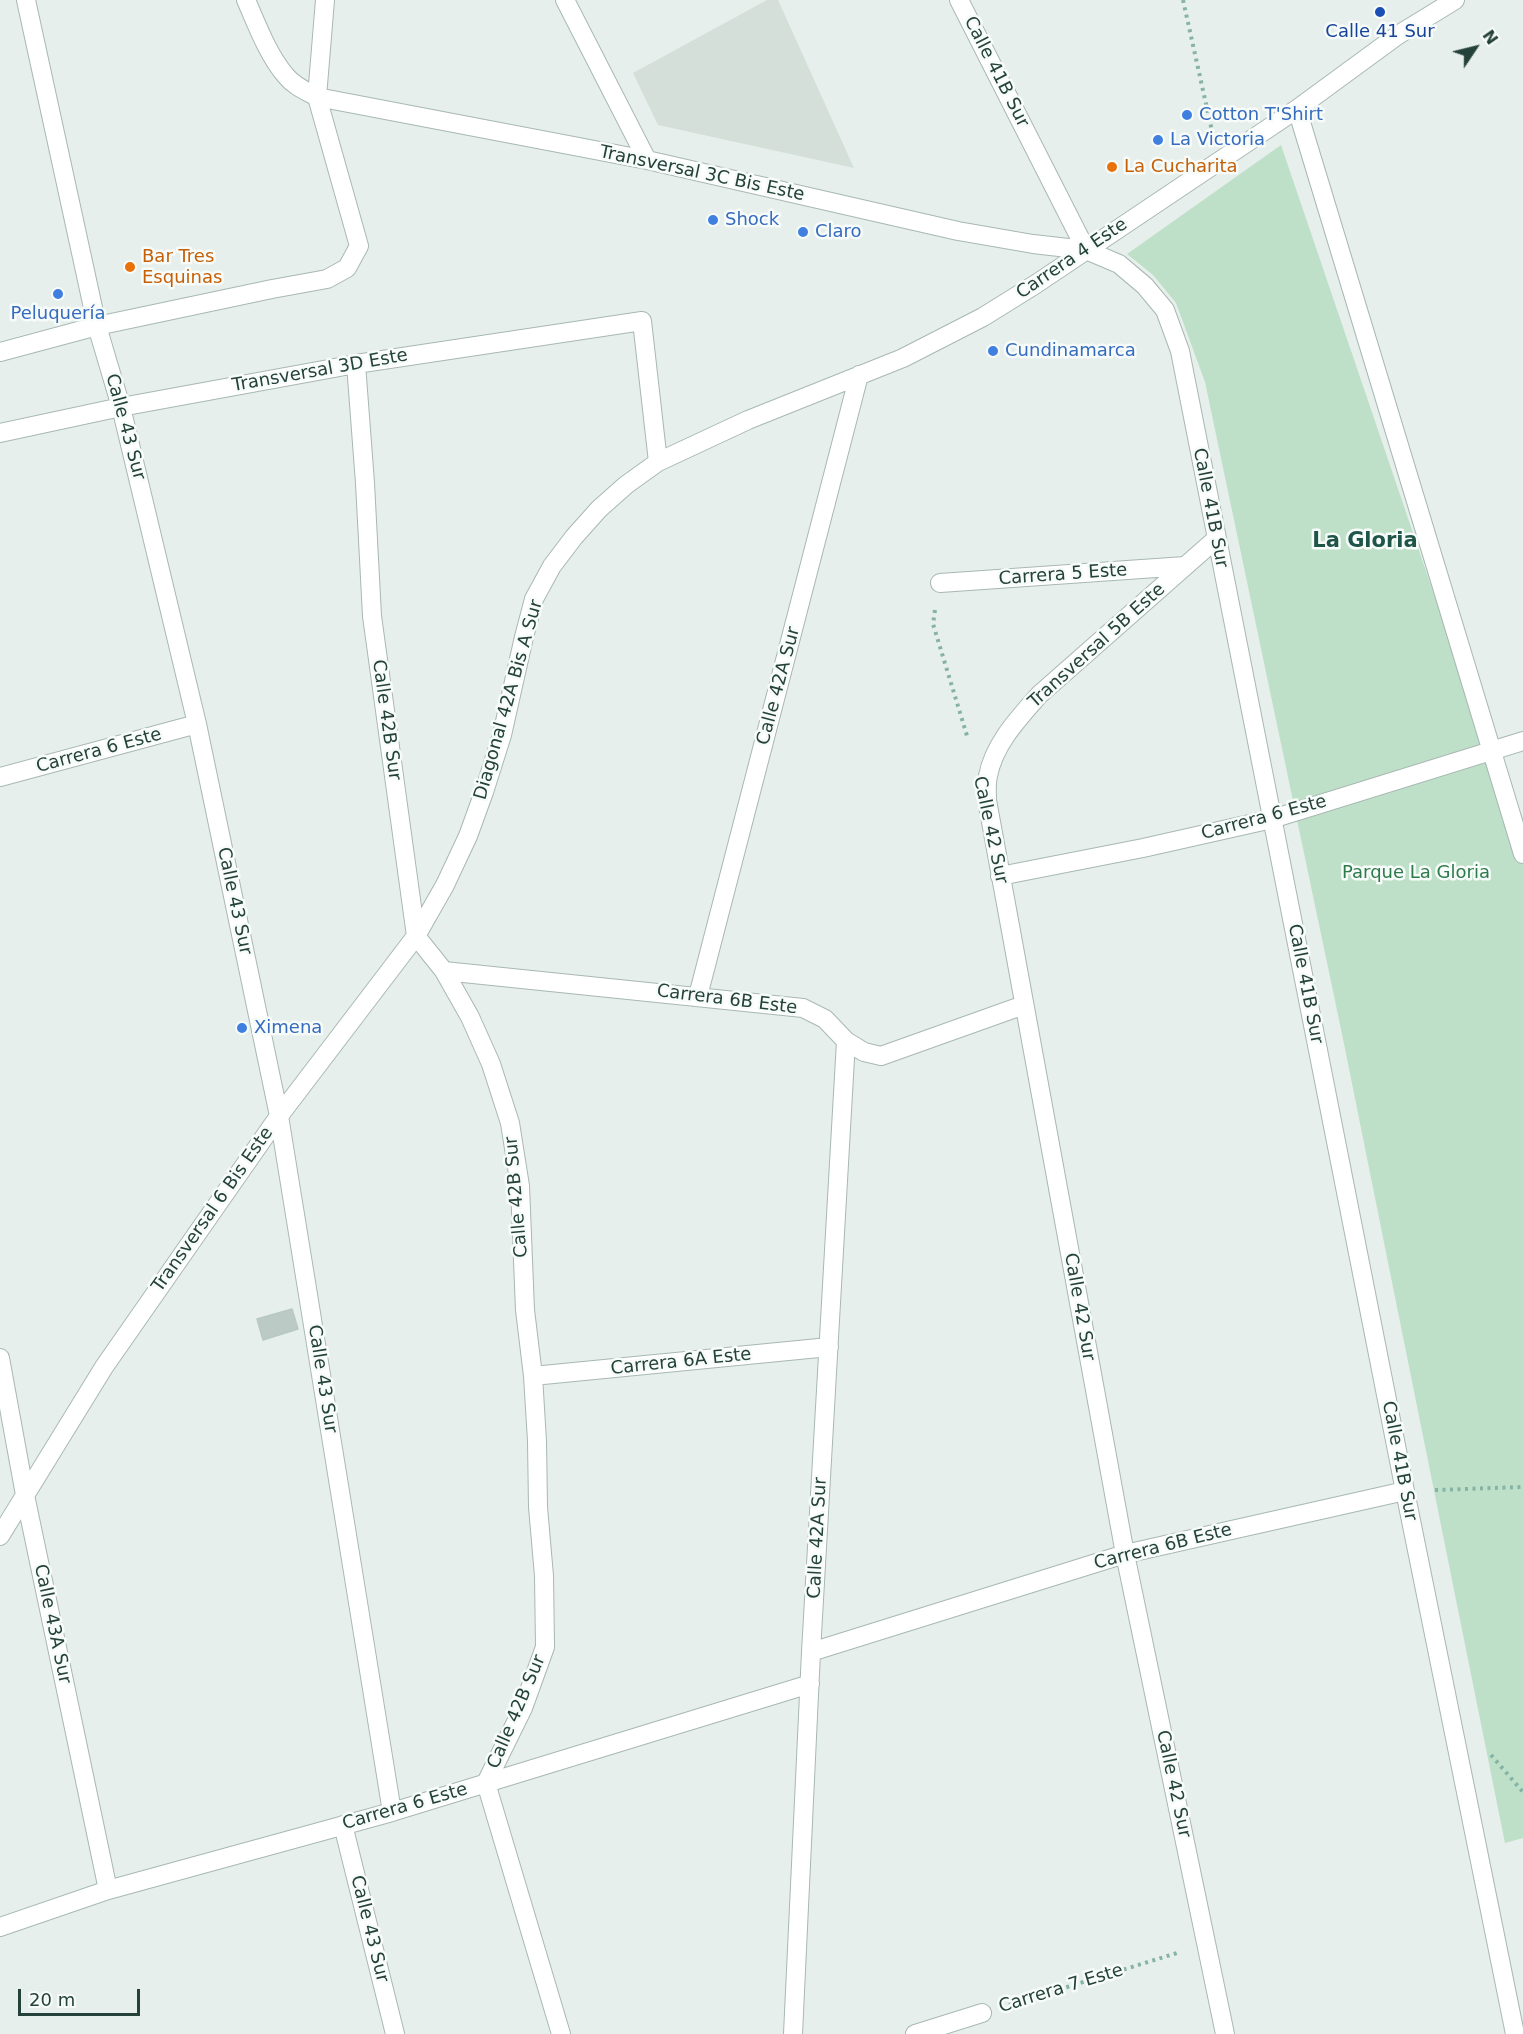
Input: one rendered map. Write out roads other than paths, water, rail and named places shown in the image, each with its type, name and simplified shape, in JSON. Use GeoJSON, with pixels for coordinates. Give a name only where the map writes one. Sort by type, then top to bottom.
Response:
{"type":"FeatureCollection","features":[{"type":"Feature","properties":{"kind":"street","name":"Calle 43 Sur"},"geometry":{"type":"LineString","coordinates":[[26,0],[97,326],[122,407],[197,724],[279,1116],[392,1812]]}},
{"type":"Feature","properties":{"kind":"street"},"geometry":{"type":"LineString","coordinates":[[246,0],[275,60],[286,77],[301,89],[317,97]]}},
{"type":"Feature","properties":{"kind":"street"},"geometry":{"type":"LineString","coordinates":[[0,352],[97,326],[272,288],[327,279],[347,268],[359,246],[317,97],[325,0]]}},
{"type":"Feature","properties":{"kind":"street"},"geometry":{"type":"LineString","coordinates":[[565,0],[647,160]]}},
{"type":"Feature","properties":{"kind":"street","name":"Calle 41B Sur"},"geometry":{"type":"LineString","coordinates":[[959,0],[1086,250],[1119,264],[1145,286],[1165,310],[1180,351],[1405,1491],[1515,2034]]}},
{"type":"Feature","properties":{"kind":"street","name":"Carrera 4 Este"},"geometry":{"type":"LineString","coordinates":[[658,462],[739,424],[903,358],[983,316],[1036,284],[1297,110],[1398,35],[1455,0]]}},
{"type":"Feature","properties":{"kind":"street","name":"Transversal 3C Bis Este"},"geometry":{"type":"LineString","coordinates":[[317,97],[647,160],[958,231],[1032,244],[1086,250]]}},
{"type":"Feature","properties":{"kind":"street"},"geometry":{"type":"LineString","coordinates":[[1297,110],[1523,854]]}},
{"type":"Feature","properties":{"kind":"street","name":"Transversal 3D Este"},"geometry":{"type":"LineString","coordinates":[[0,433],[122,407],[356,364],[642,321],[658,462]]}},
{"type":"Feature","properties":{"kind":"street","name":"Calle 42B Sur"},"geometry":{"type":"LineString","coordinates":[[356,364],[372,616],[416,936],[444,971],[470,1017],[491,1064],[510,1123],[519,1186],[525,1310],[533,1376],[537,1441],[545,1647],[523,1708],[486,1783],[561,2034]]}},
{"type":"Feature","properties":{"kind":"street","name":"Calle 42A Sur"},"geometry":{"type":"LineString","coordinates":[[698,996],[859,375]]}},
{"type":"Feature","properties":{"kind":"street","name":"Diagonal 42A Bis A Sur"},"geometry":{"type":"LineString","coordinates":[[416,936],[445,885],[468,836],[484,792],[502,735],[534,599],[552,566],[574,537],[612,497],[658,462]]}},
{"type":"Feature","properties":{"kind":"street","name":"Transversal 5B Este"},"geometry":{"type":"LineString","coordinates":[[987,800],[988,776],[998,748],[1018,718],[1039,695],[1216,539]]}},
{"type":"Feature","properties":{"kind":"street","name":"Carrera 5 Este"},"geometry":{"type":"LineString","coordinates":[[940,583],[1185,566]]}},
{"type":"Feature","properties":{"kind":"street","name":"Carrera 6 Este"},"geometry":{"type":"LineString","coordinates":[[0,777],[197,724]]}},
{"type":"Feature","properties":{"kind":"street","name":"Carrera 6 Este"},"geometry":{"type":"LineString","coordinates":[[1000,876],[1143,848],[1272,819],[1523,741]]}},
{"type":"Feature","properties":{"kind":"street","name":"Calle 42 Sur"},"geometry":{"type":"LineString","coordinates":[[987,800],[1125,1554],[1225,2034]]}},
{"type":"Feature","properties":{"kind":"street","name":"Transversal 6 Bis Este"},"geometry":{"type":"LineString","coordinates":[[0,1536],[104,1366],[279,1116],[416,936]]}},
{"type":"Feature","properties":{"kind":"street","name":"Carrera 6B Este"},"geometry":{"type":"LineString","coordinates":[[444,971],[803,1008],[825,1019],[846,1041],[864,1052],[881,1056],[1024,1005]]}},
{"type":"Feature","properties":{"kind":"street","name":"Calle 42A Sur"},"geometry":{"type":"LineString","coordinates":[[793,2034],[811,1652],[846,1041]]}},
{"type":"Feature","properties":{"kind":"street","name":"Carrera 6A Este"},"geometry":{"type":"LineString","coordinates":[[533,1376],[829,1347]]}},
{"type":"Feature","properties":{"kind":"street","name":"Calle 43A Sur"},"geometry":{"type":"LineString","coordinates":[[0,1358],[4,1409],[25,1495],[108,1890]]}},
{"type":"Feature","properties":{"kind":"street","name":"Carrera 6B Este"},"geometry":{"type":"LineString","coordinates":[[811,1652],[1125,1554],[1405,1491]]}},
{"type":"Feature","properties":{"kind":"street","name":"Carrera 6 Este"},"geometry":{"type":"LineString","coordinates":[[0,1927],[108,1890],[392,1812],[810,1684]]}},
{"type":"Feature","properties":{"kind":"street","name":"Calle 43 Sur"},"geometry":{"type":"LineString","coordinates":[[343,1825],[395,2034]]}},
{"type":"Feature","properties":{"kind":"street","name":"Carrera 7 Este"},"geometry":{"type":"LineString","coordinates":[[915,2034],[982,2013]]}},
{"type":"Feature","properties":{"kind":"place","name":"Calle 41 Sur"},"geometry":{"type":"Point","coordinates":[1380,12]}},
{"type":"Feature","properties":{"kind":"place","name":"Cotton T'Shirt"},"geometry":{"type":"Point","coordinates":[1187,115]}},
{"type":"Feature","properties":{"kind":"place","name":"La Victoria"},"geometry":{"type":"Point","coordinates":[1158,140]}},
{"type":"Feature","properties":{"kind":"place","name":"La Cucharita"},"geometry":{"type":"Point","coordinates":[1112,167]}},
{"type":"Feature","properties":{"kind":"place","name":"Shock"},"geometry":{"type":"Point","coordinates":[713,220]}},
{"type":"Feature","properties":{"kind":"place","name":"Claro"},"geometry":{"type":"Point","coordinates":[803,232]}},
{"type":"Feature","properties":{"kind":"place","name":"Bar Tres Esquinas"},"geometry":{"type":"Point","coordinates":[130,267]}},
{"type":"Feature","properties":{"kind":"place","name":"Peluquería"},"geometry":{"type":"Point","coordinates":[58,294]}},
{"type":"Feature","properties":{"kind":"place","name":"Cundinamarca"},"geometry":{"type":"Point","coordinates":[993,351]}},
{"type":"Feature","properties":{"kind":"place","name":"Ximena"},"geometry":{"type":"Point","coordinates":[242,1028]}},
{"type":"Feature","properties":{"kind":"district","name":"La Gloria"},"geometry":{"type":"Point","coordinates":[1365,542]}},
{"type":"Feature","properties":{"kind":"park label","name":"Parque La Gloria"},"geometry":{"type":"Point","coordinates":[1416,873]}}]}
